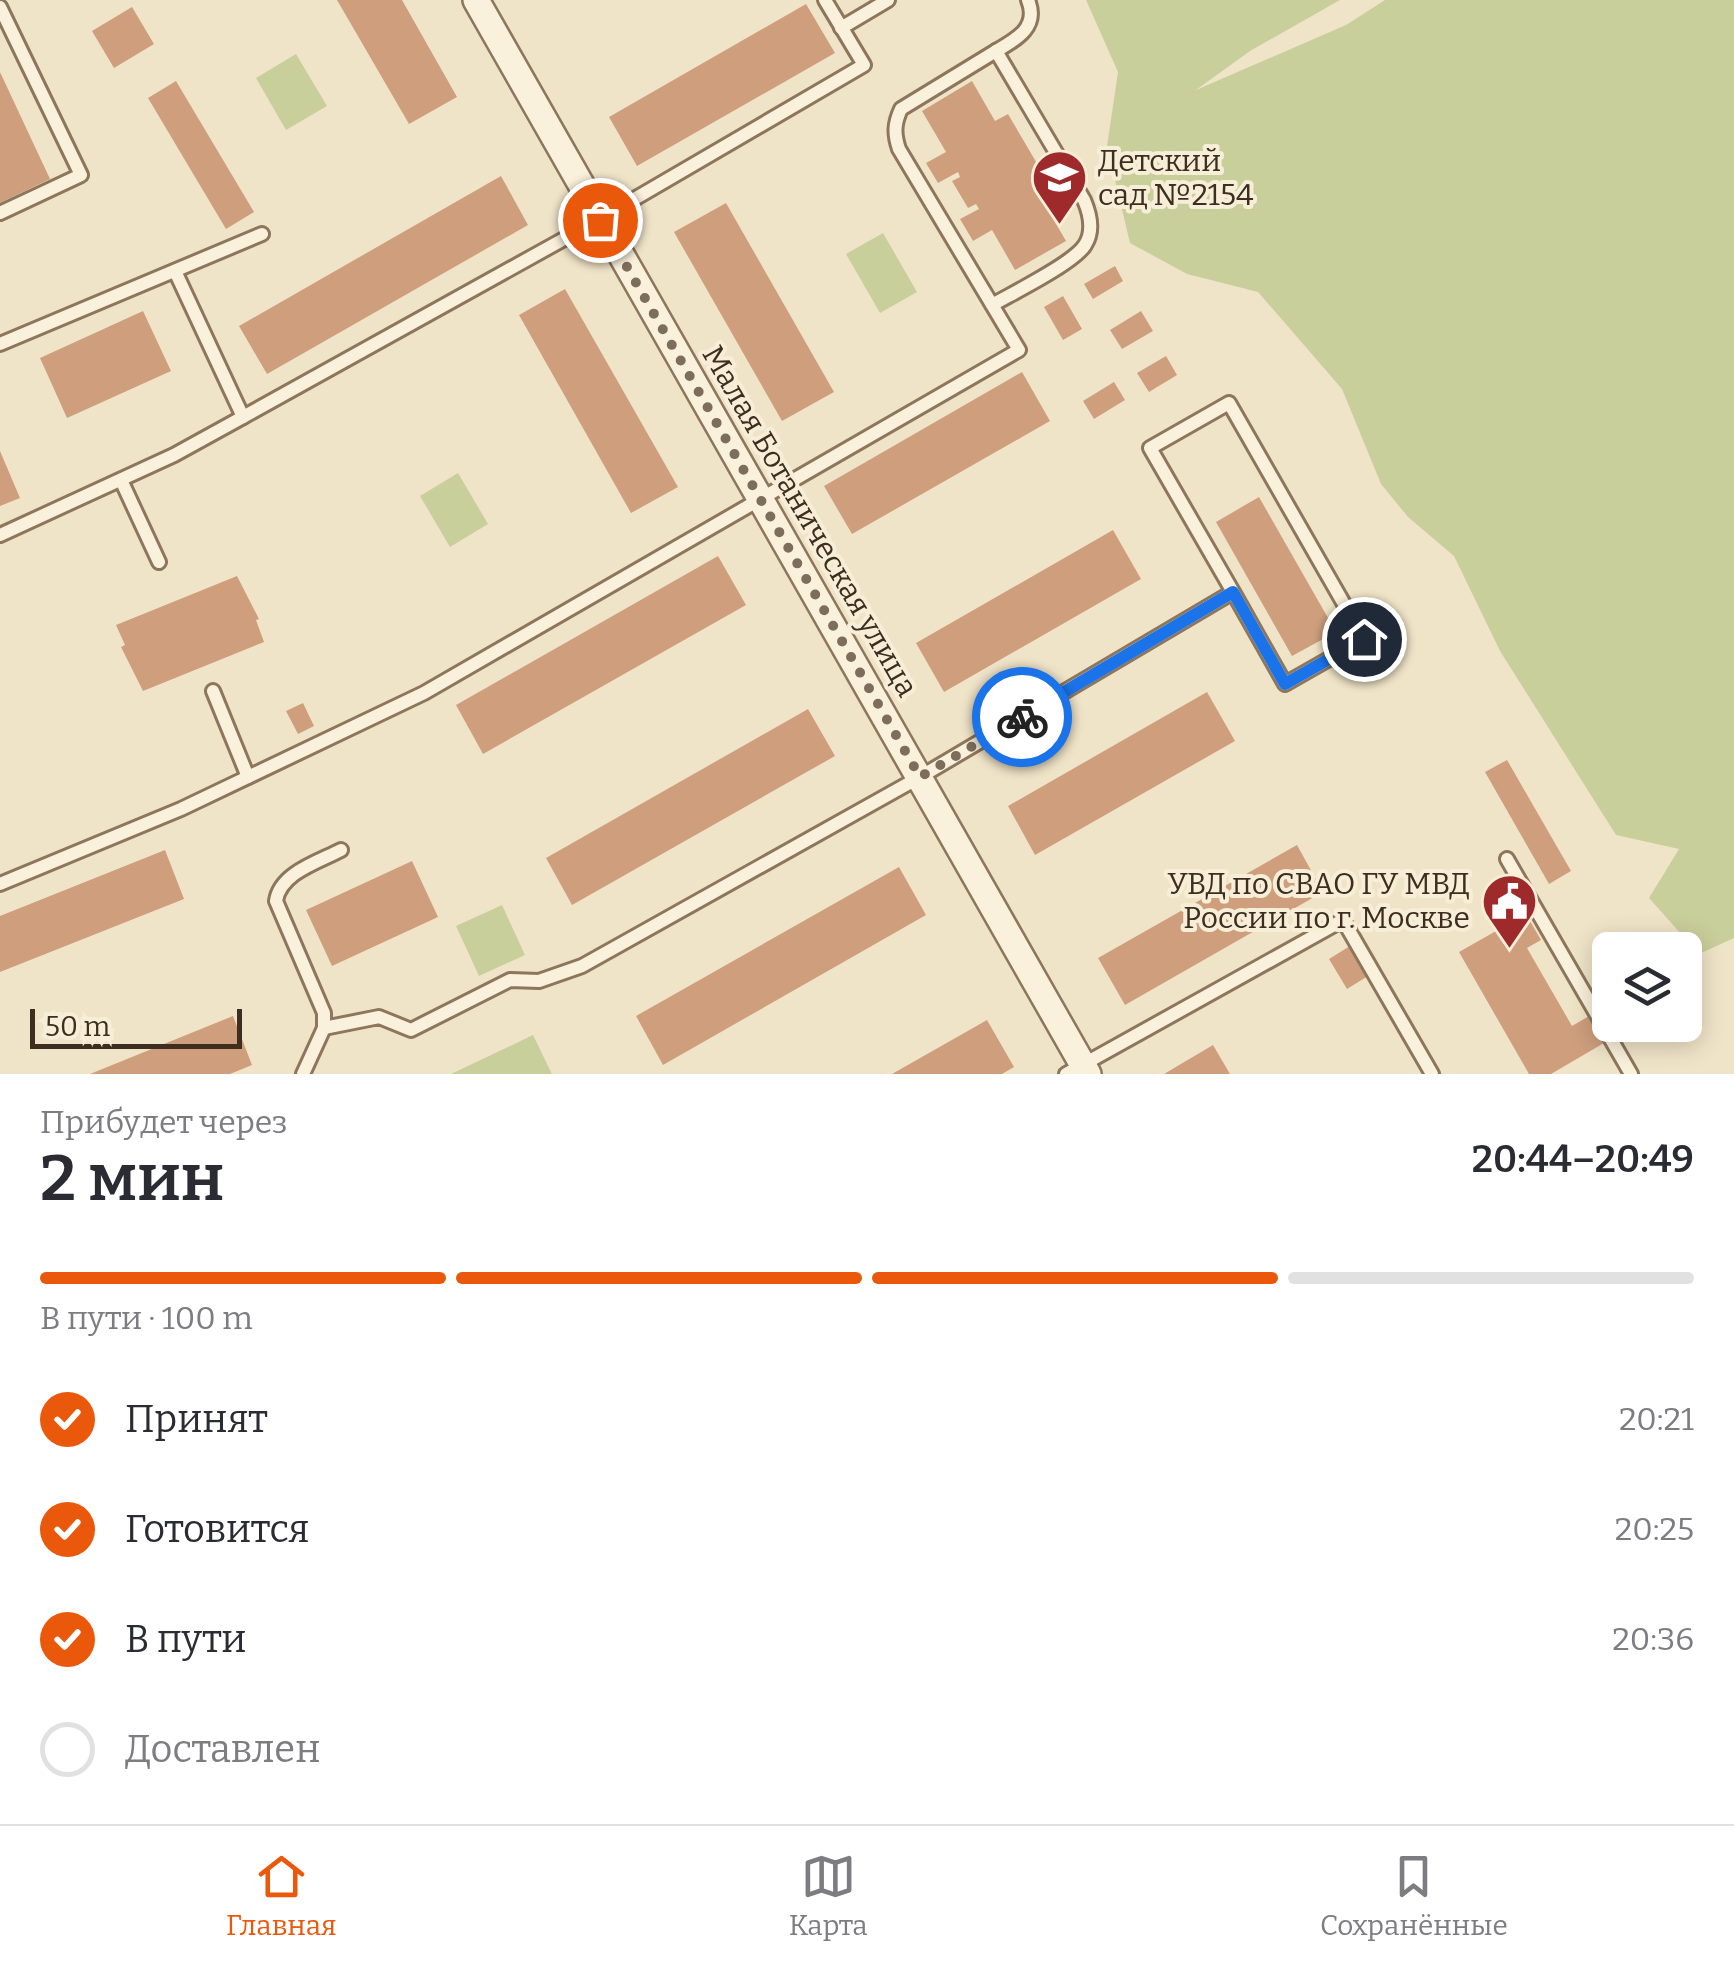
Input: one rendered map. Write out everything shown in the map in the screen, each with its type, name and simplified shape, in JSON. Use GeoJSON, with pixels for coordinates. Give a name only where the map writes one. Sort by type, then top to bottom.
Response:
{"type":"FeatureCollection","features":[{"type":"Feature","properties":{"kind":"street","name":"Малая Ботаническая улица"},"geometry":{"type":"LineString","coordinates":[[476,0],[920,777],[1079,1071]]}},
{"type":"Feature","properties":{"kind":"lane"},"geometry":{"type":"LineString","coordinates":[[0,535],[243,418],[600,220],[864,65],[825,0]]}},
{"type":"Feature","properties":{"kind":"lane"},"geometry":{"type":"LineString","coordinates":[[842,28],[888,0]]}},
{"type":"Feature","properties":{"kind":"lane"},"geometry":{"type":"LineString","coordinates":[[0,884],[181,809],[424,693],[1019,350],[899,150],[895,122],[911,102],[1027,30],[1031,18],[1028,0]]}},
{"type":"Feature","properties":{"kind":"lane"},"geometry":{"type":"LineString","coordinates":[[0,7],[81,175],[0,213]]}},
{"type":"Feature","properties":{"kind":"lane"},"geometry":{"type":"LineString","coordinates":[[992,305],[1073,257],[1085,245],[1090,214],[996,52]]}},
{"type":"Feature","properties":{"kind":"lane"},"geometry":{"type":"LineString","coordinates":[[0,344],[262,234]]}},
{"type":"Feature","properties":{"kind":"lane"},"geometry":{"type":"LineString","coordinates":[[175,271],[243,418]]}},
{"type":"Feature","properties":{"kind":"lane"},"geometry":{"type":"LineString","coordinates":[[1229,402],[1364,639],[1285,684],[1233,592],[1150,448],[1229,402]]}},
{"type":"Feature","properties":{"kind":"lane"},"geometry":{"type":"LineString","coordinates":[[121,480],[160,562]]}},
{"type":"Feature","properties":{"kind":"lane"},"geometry":{"type":"LineString","coordinates":[[324,1028],[379,1016],[410,1030],[510,980],[538,980],[582,966],[920,777],[1233,592]]}},
{"type":"Feature","properties":{"kind":"lane"},"geometry":{"type":"LineString","coordinates":[[213,690],[248,777]]}},
{"type":"Feature","properties":{"kind":"lane"},"geometry":{"type":"LineString","coordinates":[[303,1074],[324,1028],[320,999],[276,901],[278,888],[341,850]]}},
{"type":"Feature","properties":{"kind":"lane"},"geometry":{"type":"LineString","coordinates":[[1507,859],[1632,1074]]}},
{"type":"Feature","properties":{"kind":"lane"},"geometry":{"type":"LineString","coordinates":[[1079,1071],[1342,920],[1432,1074]]}},
{"type":"Feature","properties":{"kind":"green space"},"geometry":{"type":"Polygon","coordinates":[[[1086,0],[1340,0],[1250,51],[1196,90],[1346,25],[1385,0],[1734,0],[1734,938],[1702,953],[1702,932],[1679,932],[1649,898],[1679,849],[1616,835],[1500,651],[1454,556],[1408,517],[1381,484],[1342,389],[1258,292],[1187,274],[1130,243],[1107,146],[1118,72],[1086,0]]]}},
{"type":"Feature","properties":{"kind":"green space"},"geometry":{"type":"Polygon","coordinates":[[[296,54],[327,106],[286,130],[256,78],[296,54]]]}},
{"type":"Feature","properties":{"kind":"green space"},"geometry":{"type":"Polygon","coordinates":[[[883,233],[917,292],[880,313],[846,254],[883,233]]]}},
{"type":"Feature","properties":{"kind":"green space"},"geometry":{"type":"Polygon","coordinates":[[[458,473],[488,524],[450,547],[420,496],[458,473]]]}},
{"type":"Feature","properties":{"kind":"green space"},"geometry":{"type":"Polygon","coordinates":[[[502,905],[525,955],[479,976],[456,926],[502,905]]]}},
{"type":"Feature","properties":{"kind":"green space"},"geometry":{"type":"Polygon","coordinates":[[[533,1035],[552,1074],[451,1074],[533,1035]]]}},
{"type":"Feature","properties":{"kind":"building"},"geometry":{"type":"Polygon","coordinates":[[[337,0],[402,0],[457,97],[409,124],[337,0]]]}},
{"type":"Feature","properties":{"kind":"building"},"geometry":{"type":"Polygon","coordinates":[[[806,4],[835,53],[637,166],[609,117],[806,4]]]}},
{"type":"Feature","properties":{"kind":"building"},"geometry":{"type":"Polygon","coordinates":[[[132,7],[154,44],[114,68],[92,31],[132,7]]]}},
{"type":"Feature","properties":{"kind":"building"},"geometry":{"type":"Polygon","coordinates":[[[0,72],[50,179],[0,203],[0,72]]]}},
{"type":"Feature","properties":{"kind":"building"},"geometry":{"type":"Polygon","coordinates":[[[176,81],[254,212],[226,229],[148,98],[176,81]]]}},
{"type":"Feature","properties":{"kind":"building"},"geometry":{"type":"Polygon","coordinates":[[[972,81],[995,121],[1008,114],[1052,189],[1040,196],[1066,241],[1015,270],[992,230],[973,241],[960,219],[979,209],[976,204],[968,208],[952,181],[960,177],[958,172],[938,183],[926,163],[946,152],[922,111],[972,81]]]}},
{"type":"Feature","properties":{"kind":"building"},"geometry":{"type":"Polygon","coordinates":[[[501,176],[528,225],[267,374],[239,326],[501,176]]]}},
{"type":"Feature","properties":{"kind":"building"},"geometry":{"type":"Polygon","coordinates":[[[726,203],[834,392],[782,421],[674,232],[726,203]]]}},
{"type":"Feature","properties":{"kind":"building"},"geometry":{"type":"Polygon","coordinates":[[[1115,266],[1123,281],[1093,299],[1084,284],[1115,266]]]}},
{"type":"Feature","properties":{"kind":"building"},"geometry":{"type":"Polygon","coordinates":[[[565,289],[678,487],[631,513],[519,315],[565,289]]]}},
{"type":"Feature","properties":{"kind":"building"},"geometry":{"type":"Polygon","coordinates":[[[1063,296],[1082,329],[1063,340],[1044,307],[1063,296]]]}},
{"type":"Feature","properties":{"kind":"building"},"geometry":{"type":"Polygon","coordinates":[[[143,311],[171,371],[67,418],[40,358],[143,311]]]}},
{"type":"Feature","properties":{"kind":"building"},"geometry":{"type":"Polygon","coordinates":[[[1141,311],[1153,331],[1122,349],[1110,330],[1141,311]]]}},
{"type":"Feature","properties":{"kind":"building"},"geometry":{"type":"Polygon","coordinates":[[[1166,356],[1177,375],[1149,392],[1137,373],[1166,356]]]}},
{"type":"Feature","properties":{"kind":"building"},"geometry":{"type":"Polygon","coordinates":[[[1022,372],[1050,421],[852,534],[824,486],[1022,372]]]}},
{"type":"Feature","properties":{"kind":"building"},"geometry":{"type":"Polygon","coordinates":[[[1114,382],[1125,400],[1094,419],[1083,401],[1114,382]]]}},
{"type":"Feature","properties":{"kind":"building"},"geometry":{"type":"Polygon","coordinates":[[[0,451],[20,498],[0,506],[0,451]]]}},
{"type":"Feature","properties":{"kind":"building"},"geometry":{"type":"Polygon","coordinates":[[[1259,497],[1336,632],[1292,656],[1216,522],[1259,497]]]}},
{"type":"Feature","properties":{"kind":"building"},"geometry":{"type":"Polygon","coordinates":[[[1113,530],[1141,579],[944,692],[916,643],[1113,530]]]}},
{"type":"Feature","properties":{"kind":"building"},"geometry":{"type":"Polygon","coordinates":[[[718,556],[746,605],[483,754],[456,705],[718,556]]]}},
{"type":"Feature","properties":{"kind":"building"},"geometry":{"type":"Polygon","coordinates":[[[237,576],[259,619],[256,620],[264,642],[143,691],[121,647],[125,645],[116,625],[237,576]]]}},
{"type":"Feature","properties":{"kind":"building"},"geometry":{"type":"Polygon","coordinates":[[[1207,692],[1235,741],[1035,855],[1008,806],[1207,692]]]}},
{"type":"Feature","properties":{"kind":"building"},"geometry":{"type":"Polygon","coordinates":[[[303,703],[314,726],[298,734],[286,711],[303,703]]]}},
{"type":"Feature","properties":{"kind":"building"},"geometry":{"type":"Polygon","coordinates":[[[808,709],[835,756],[572,905],[546,858],[808,709]]]}},
{"type":"Feature","properties":{"kind":"building"},"geometry":{"type":"Polygon","coordinates":[[[1507,760],[1571,871],[1549,884],[1485,772],[1507,760]]]}},
{"type":"Feature","properties":{"kind":"building"},"geometry":{"type":"Polygon","coordinates":[[[1297,845],[1323,892],[1125,1005],[1098,958],[1297,845]]]}},
{"type":"Feature","properties":{"kind":"building"},"geometry":{"type":"Polygon","coordinates":[[[165,850],[184,899],[0,972],[0,916],[165,850]]]}},
{"type":"Feature","properties":{"kind":"building"},"geometry":{"type":"Polygon","coordinates":[[[412,861],[438,917],[332,966],[306,910],[412,861]]]}},
{"type":"Feature","properties":{"kind":"building"},"geometry":{"type":"Polygon","coordinates":[[[899,867],[926,915],[663,1065],[636,1016],[899,867]]]}},
{"type":"Feature","properties":{"kind":"building"},"geometry":{"type":"Polygon","coordinates":[[[1526,914],[1541,940],[1527,948],[1572,1026],[1589,1016],[1592,1042],[1604,1043],[1551,1074],[1529,1074],[1459,952],[1526,914]]]}},
{"type":"Feature","properties":{"kind":"building"},"geometry":{"type":"Polygon","coordinates":[[[1350,946],[1368,976],[1347,989],[1329,959],[1350,946]]]}},
{"type":"Feature","properties":{"kind":"building"},"geometry":{"type":"Polygon","coordinates":[[[233,1016],[252,1065],[230,1074],[90,1074],[233,1016]]]}},
{"type":"Feature","properties":{"kind":"building"},"geometry":{"type":"Polygon","coordinates":[[[987,1020],[1014,1067],[1002,1074],[892,1074],[987,1020]]]}},
{"type":"Feature","properties":{"kind":"building"},"geometry":{"type":"Polygon","coordinates":[[[1213,1045],[1230,1074],[1164,1074],[1213,1045]]]}},
{"type":"Feature","properties":{"kind":"way so far"},"geometry":{"type":"LineString","coordinates":[[600,220],[920,777],[1022,717]]}},
{"type":"Feature","properties":{"kind":"place","name":"Детский сад №2154"},"geometry":{"type":"Point","coordinates":[1059,227]}},
{"type":"Feature","properties":{"kind":"place","name":"УВД по СВАО ГУ МВД России по г. Москве"},"geometry":{"type":"Point","coordinates":[1509,950]}},
{"type":"Feature","properties":{"kind":"route"},"geometry":{"type":"LineString","coordinates":[[1022,717],[1233,592],[1285,684],[1364,639]]}}]}
